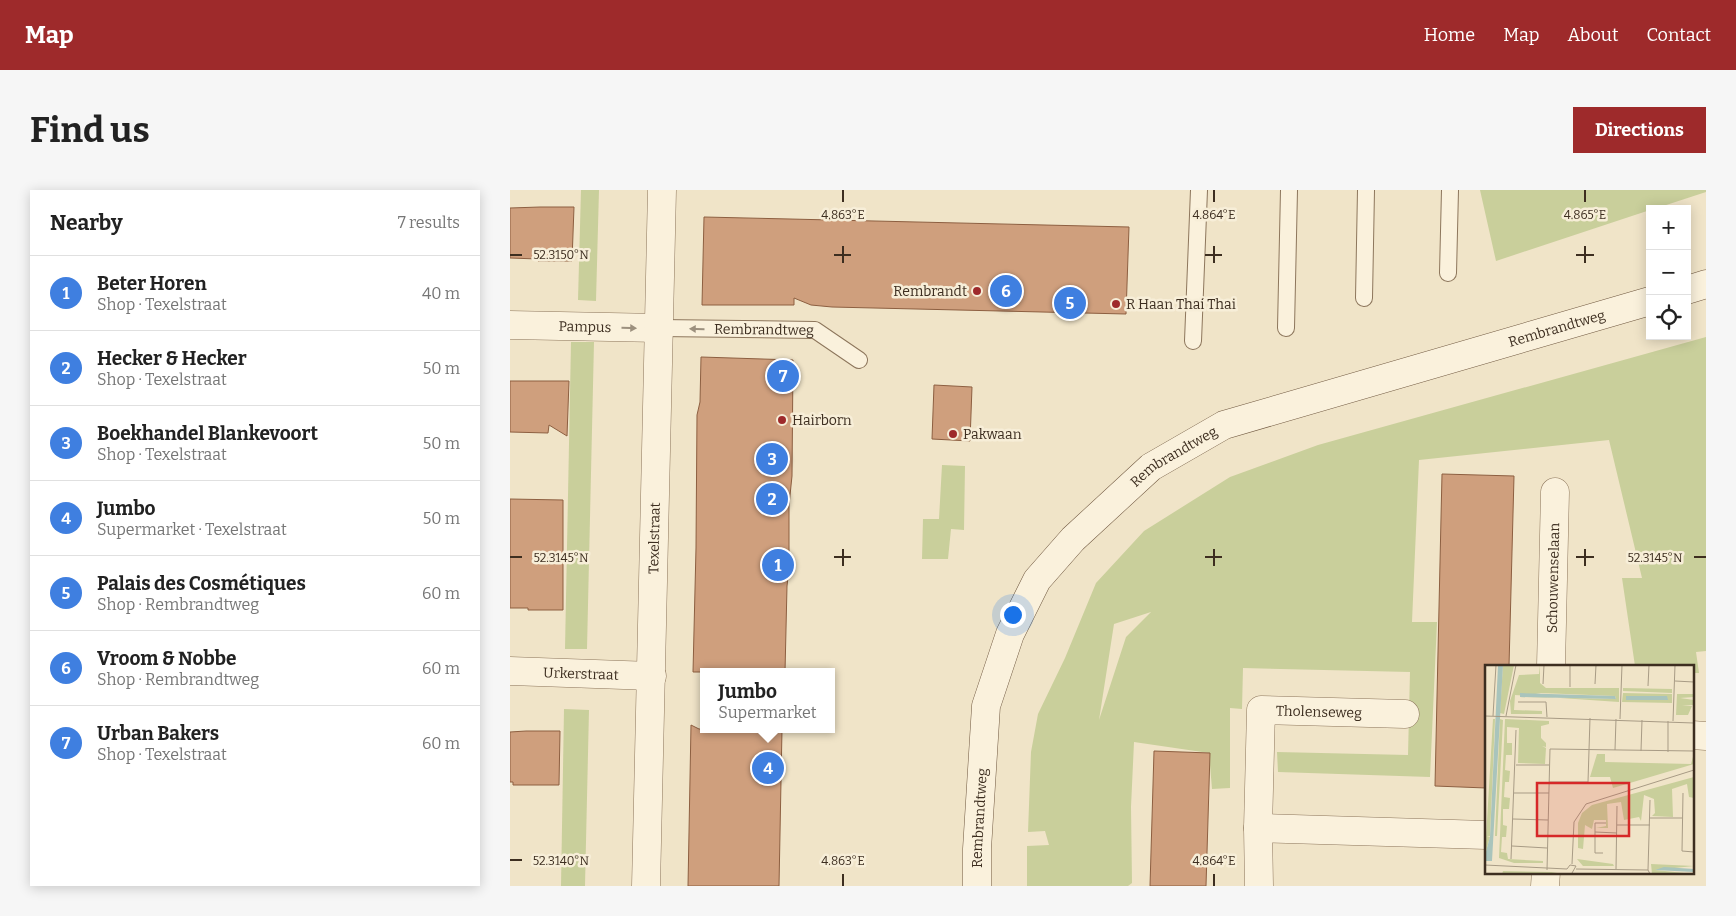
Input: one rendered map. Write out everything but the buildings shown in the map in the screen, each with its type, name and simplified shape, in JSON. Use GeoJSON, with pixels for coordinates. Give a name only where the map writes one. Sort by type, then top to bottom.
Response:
{"type":"FeatureCollection","features":[{"type":"Feature","properties":{"kind":"street","name":"Texelstraat"},"geometry":{"type":"LineString","coordinates":[[646,886],[662,190]]}},
{"type":"Feature","properties":{"kind":"street"},"geometry":{"type":"LineString","coordinates":[[1691,289],[1706,284]]}},
{"type":"Feature","properties":{"kind":"street","name":"Rembrandtweg"},"geometry":{"type":"LineString","coordinates":[[977,886],[977,849],[986,706],[1010,634],[1037,580],[1073,539],[1151,466],[1224,425],[1646,302]]}},
{"type":"Feature","properties":{"kind":"street","name":"Pampus"},"geometry":{"type":"LineString","coordinates":[[510,325],[659,328]]}},
{"type":"Feature","properties":{"kind":"street","name":"Schouwenselaan"},"geometry":{"type":"LineString","coordinates":[[1551,665],[1555,492]]}},
{"type":"Feature","properties":{"kind":"street","name":"Urkerstraat"},"geometry":{"type":"LineString","coordinates":[[510,671],[652,676]]}},
{"type":"Feature","properties":{"kind":"street","name":"Tholenseweg"},"geometry":{"type":"LineString","coordinates":[[1259,886],[1260,710],[1405,714]]}},
{"type":"Feature","properties":{"kind":"street"},"geometry":{"type":"LineString","coordinates":[[1258,828],[1485,835]]}},
{"type":"Feature","properties":{"kind":"lane"},"geometry":{"type":"LineString","coordinates":[[1193,341],[1199,190]]}},
{"type":"Feature","properties":{"kind":"lane"},"geometry":{"type":"LineString","coordinates":[[1286,328],[1290,190]]}},
{"type":"Feature","properties":{"kind":"lane"},"geometry":{"type":"LineString","coordinates":[[1364,298],[1366,190]]}},
{"type":"Feature","properties":{"kind":"lane"},"geometry":{"type":"LineString","coordinates":[[1448,273],[1450,190]]}},
{"type":"Feature","properties":{"kind":"lane","name":"Rembrandtweg"},"geometry":{"type":"LineString","coordinates":[[659,328],[815,330],[859,360]]}},
{"type":"Feature","properties":{"kind":"green space"},"geometry":{"type":"Polygon","coordinates":[[[581,190],[599,190],[596,301],[578,300],[581,190]]]}},
{"type":"Feature","properties":{"kind":"green space"},"geometry":{"type":"Polygon","coordinates":[[[1480,190],[1706,190],[1706,192],[1666,205],[1646,205],[1646,211],[1496,261],[1480,190]]]}},
{"type":"Feature","properties":{"kind":"green space"},"geometry":{"type":"Polygon","coordinates":[[[1706,337],[1706,651],[1696,652],[1699,673],[1694,673],[1694,665],[1635,665],[1622,578],[1642,578],[1609,440],[1419,460],[1412,622],[1437,622],[1430,777],[1278,772],[1277,752],[1408,755],[1410,672],[1243,668],[1242,709],[1230,708],[1230,788],[1212,789],[1209,753],[1134,742],[1131,807],[1132,883],[1128,886],[1027,886],[1027,846],[1049,845],[1045,831],[1028,832],[1031,752],[1038,714],[1065,658],[1096,583],[1144,531],[1230,477],[1318,445],[1706,337]],[[1151,612],[1114,624],[1099,720],[1126,637],[1151,612]]]}},
{"type":"Feature","properties":{"kind":"green space"},"geometry":{"type":"Polygon","coordinates":[[[571,342],[594,342],[587,649],[565,649],[571,342]]]}},
{"type":"Feature","properties":{"kind":"green space"},"geometry":{"type":"Polygon","coordinates":[[[942,465],[965,466],[964,530],[951,529],[948,559],[922,559],[923,519],[939,519],[942,465]]]}},
{"type":"Feature","properties":{"kind":"green space"},"geometry":{"type":"Polygon","coordinates":[[[564,709],[589,710],[585,886],[561,886],[564,709]]]}},
{"type":"Feature","properties":{"kind":"place","name":"Rembrandt"},"geometry":{"type":"Point","coordinates":[977,291]}},
{"type":"Feature","properties":{"kind":"place","name":"Vroom & Nobbe"},"geometry":{"type":"Point","coordinates":[1006,291]}},
{"type":"Feature","properties":{"kind":"place","name":"Palais des Cosmétiques"},"geometry":{"type":"Point","coordinates":[1070,303]}},
{"type":"Feature","properties":{"kind":"place","name":"R Haan Thai Thai"},"geometry":{"type":"Point","coordinates":[1116,304]}},
{"type":"Feature","properties":{"kind":"place","name":"Urban Bakers"},"geometry":{"type":"Point","coordinates":[783,376]}},
{"type":"Feature","properties":{"kind":"place","name":"Hairborn"},"geometry":{"type":"Point","coordinates":[782,420]}},
{"type":"Feature","properties":{"kind":"place","name":"Pakwaan"},"geometry":{"type":"Point","coordinates":[953,434]}},
{"type":"Feature","properties":{"kind":"place","name":"Boekhandel Blankevoort"},"geometry":{"type":"Point","coordinates":[772,459]}},
{"type":"Feature","properties":{"kind":"place","name":"Hecker & Hecker"},"geometry":{"type":"Point","coordinates":[772,499]}},
{"type":"Feature","properties":{"kind":"place","name":"Beter Horen"},"geometry":{"type":"Point","coordinates":[778,565]}},
{"type":"Feature","properties":{"kind":"place","name":"Jumbo"},"geometry":{"type":"Point","coordinates":[768,768]}}]}
